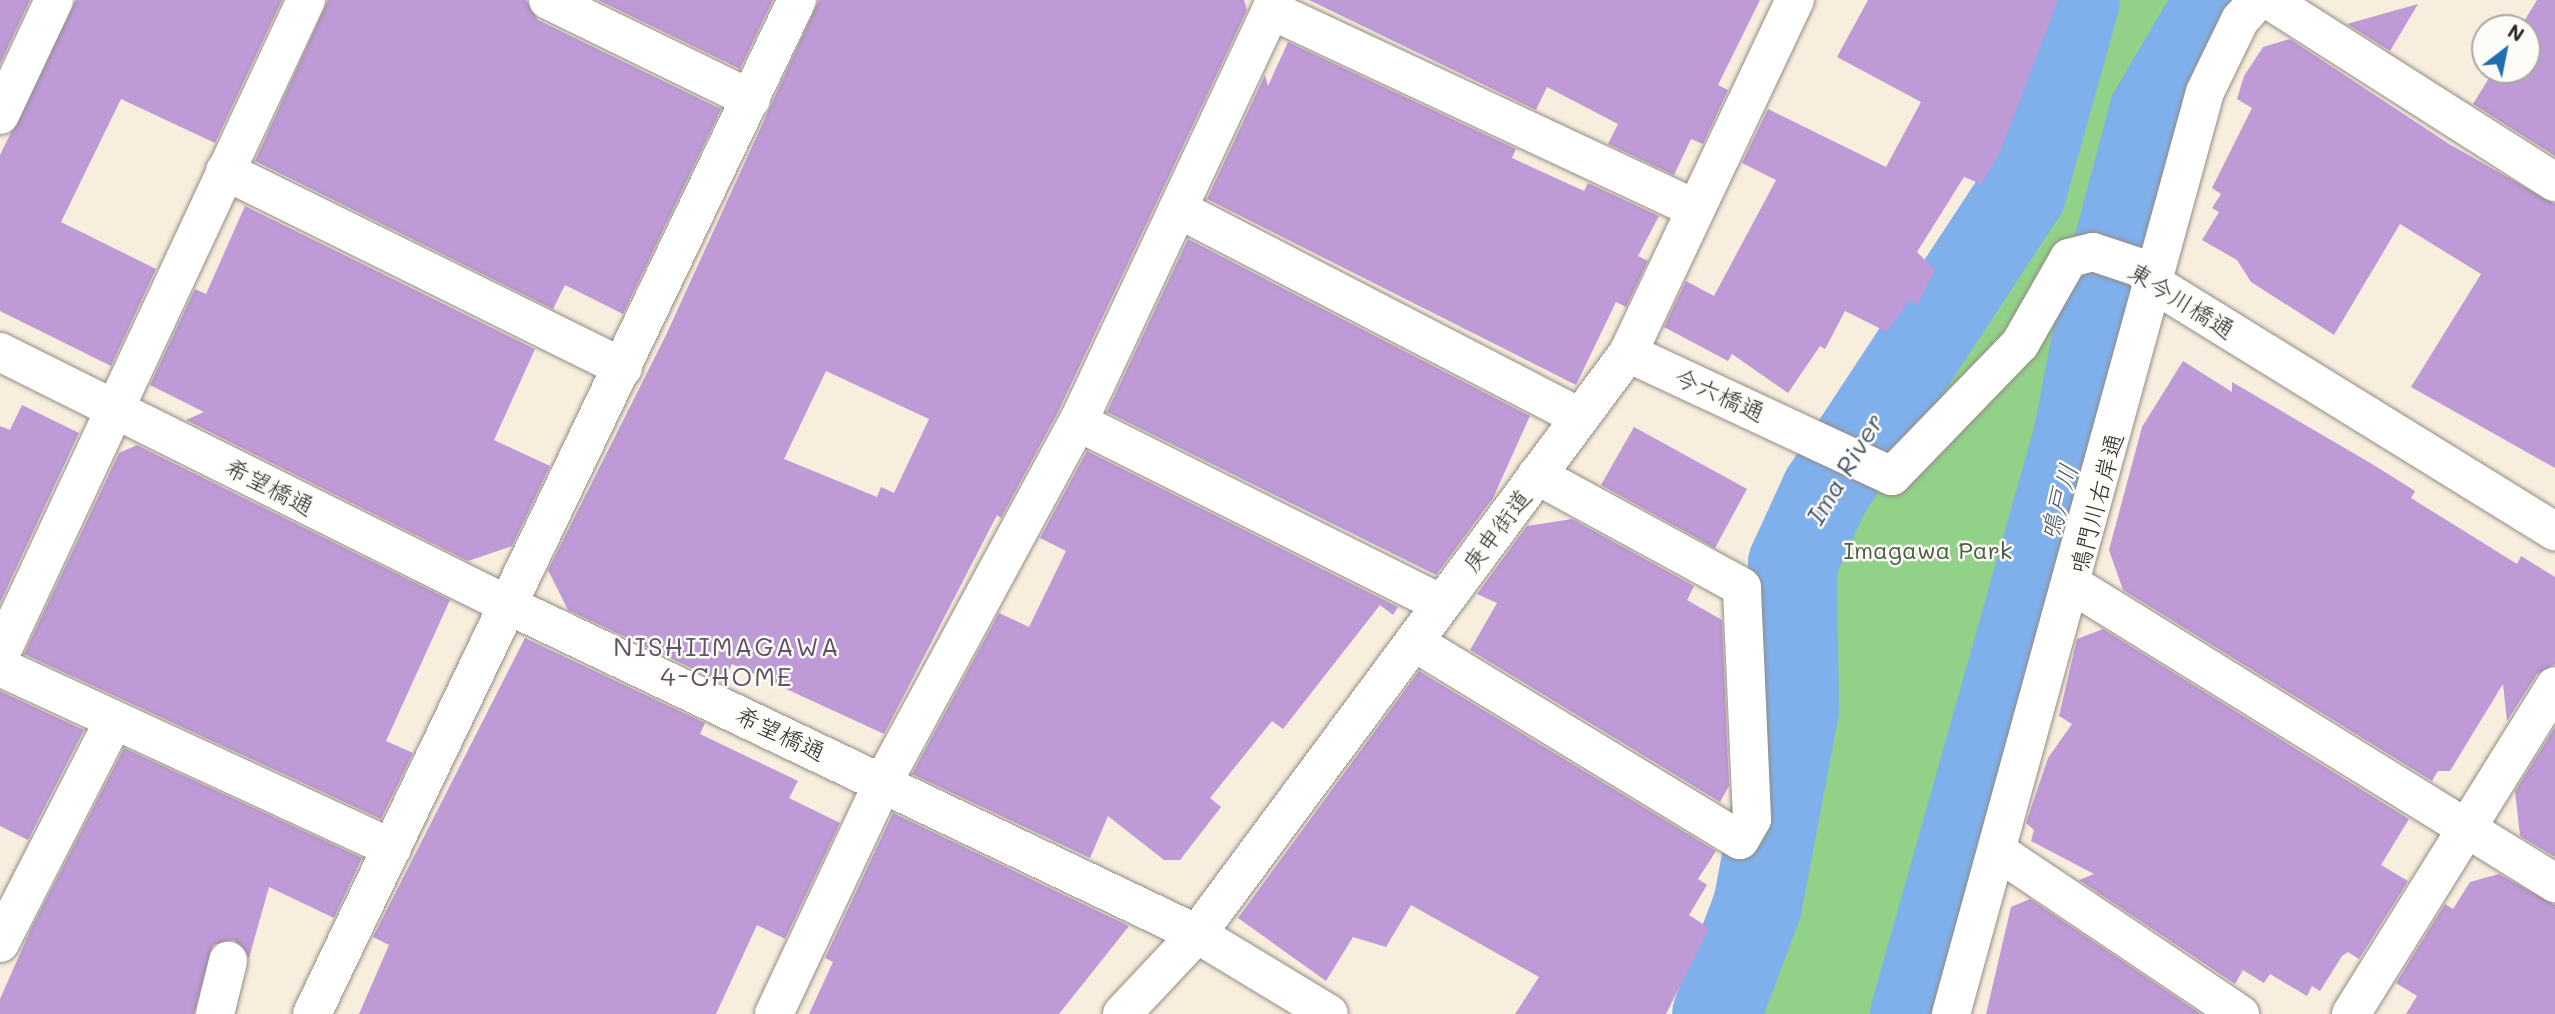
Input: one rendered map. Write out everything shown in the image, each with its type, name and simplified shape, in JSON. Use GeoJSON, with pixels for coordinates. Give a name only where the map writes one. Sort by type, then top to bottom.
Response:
{"type":"FeatureCollection","features":[{"type":"Feature","properties":{"kind":"street"},"geometry":{"type":"LineString","coordinates":[[0,115],[54,0]]}},
{"type":"Feature","properties":{"kind":"street"},"geometry":{"type":"LineString","coordinates":[[0,654],[306,0]]}},
{"type":"Feature","properties":{"kind":"street"},"geometry":{"type":"LineString","coordinates":[[548,0],[751,99]]}},
{"type":"Feature","properties":{"kind":"street"},"geometry":{"type":"LineString","coordinates":[[312,1014],[510,606],[797,0]]}},
{"type":"Feature","properties":{"kind":"street","name":"庚申街道"},"geometry":{"type":"LineString","coordinates":[[1122,1014],[1196,934],[1628,353],[1795,0]]}},
{"type":"Feature","properties":{"kind":"street","name":"鳴門川右岸通"},"geometry":{"type":"LineString","coordinates":[[1951,1014],[2073,585],[2149,276],[2205,92],[2240,20],[2258,0]]}},
{"type":"Feature","properties":{"kind":"street"},"geometry":{"type":"LineString","coordinates":[[2269,0],[2555,182]]}},
{"type":"Feature","properties":{"kind":"street"},"geometry":{"type":"LineString","coordinates":[[775,1014],[883,782],[1078,422],[1274,5],[1696,209]]}},
{"type":"Feature","properties":{"kind":"street"},"geometry":{"type":"LineString","coordinates":[[225,171],[623,368]]}},
{"type":"Feature","properties":{"kind":"street"},"geometry":{"type":"LineString","coordinates":[[1178,209],[1580,418]]}},
{"type":"Feature","properties":{"kind":"street","name":"東今川橋通"},"geometry":{"type":"LineString","coordinates":[[1864,463],[1892,476],[2020,344],[2069,258],[2093,252],[2149,276],[2555,531]]}},
{"type":"Feature","properties":{"kind":"street","name":"希望橋通"},"geometry":{"type":"LineString","coordinates":[[0,352],[510,606],[883,782],[1196,934],[1329,1014]]}},
{"type":"Feature","properties":{"kind":"street","name":"今六橋通"},"geometry":{"type":"LineString","coordinates":[[1628,353],[1813,435],[1864,463]]}},
{"type":"Feature","properties":{"kind":"street"},"geometry":{"type":"LineString","coordinates":[[1078,422],[1441,604]]}},
{"type":"Feature","properties":{"kind":"street"},"geometry":{"type":"LineString","coordinates":[[1414,642],[1740,840],[1752,820],[1742,587],[1537,475]]}},
{"type":"Feature","properties":{"kind":"street"},"geometry":{"type":"LineString","coordinates":[[2073,585],[2555,883]]}},
{"type":"Feature","properties":{"kind":"street"},"geometry":{"type":"LineString","coordinates":[[0,667],[392,848]]}},
{"type":"Feature","properties":{"kind":"street"},"geometry":{"type":"LineString","coordinates":[[2351,1014],[2555,686]]}},
{"type":"Feature","properties":{"kind":"street"},"geometry":{"type":"LineString","coordinates":[[0,943],[114,720]]}},
{"type":"Feature","properties":{"kind":"street"},"geometry":{"type":"LineString","coordinates":[[1997,851],[2240,1014]]}},
{"type":"Feature","properties":{"kind":"street"},"geometry":{"type":"LineString","coordinates":[[215,1014],[228,961]]}},
{"type":"Feature","properties":{"kind":"green space","name":"Imagawa Park"},"geometry":{"type":"Polygon","coordinates":[[[2104,0],[2206,0],[2090,282],[1892,1014],[1742,1014],[1803,837],[1842,516],[2048,194],[2104,0]]]}},
{"type":"Feature","properties":{"kind":"building"},"geometry":{"type":"Polygon","coordinates":[[[0,0],[30,0],[0,64],[0,0]]]}},
{"type":"Feature","properties":{"kind":"building"},"geometry":{"type":"Polygon","coordinates":[[[76,0],[282,0],[215,143],[121,99],[61,222],[156,269],[111,366],[0,311],[0,155],[76,0]]]}},
{"type":"Feature","properties":{"kind":"building"},"geometry":{"type":"Polygon","coordinates":[[[328,0],[526,0],[538,20],[721,109],[623,314],[565,285],[553,309],[255,161],[328,0]]]}},
{"type":"Feature","properties":{"kind":"building"},"geometry":{"type":"Polygon","coordinates":[[[598,0],[773,0],[740,69],[598,0]]]}},
{"type":"Feature","properties":{"kind":"building"},"geometry":{"type":"Polygon","coordinates":[[[819,0],[1244,0],[1247,10],[1058,412],[1001,518],[997,515],[884,734],[732,664],[723,683],[568,610],[548,570],[666,335],[819,0]],[[826,371],[784,459],[877,497],[881,487],[894,493],[929,419],[826,371]]]}},
{"type":"Feature","properties":{"kind":"building"},"geometry":{"type":"Polygon","coordinates":[[[1309,0],[1760,0],[1718,85],[1728,90],[1703,144],[1691,139],[1674,175],[1608,144],[1618,124],[1547,87],[1536,110],[1309,0]]]}},
{"type":"Feature","properties":{"kind":"building"},"geometry":{"type":"Polygon","coordinates":[[[1868,0],[2058,0],[1999,154],[1981,184],[1964,177],[1917,252],[1935,270],[1917,305],[1909,300],[1887,332],[1845,311],[1825,349],[1820,346],[1788,393],[1732,354],[1728,361],[1664,327],[1686,281],[1714,296],[1776,180],[1742,163],[1768,109],[1886,167],[1921,102],[1837,57],[1868,0]]]}},
{"type":"Feature","properties":{"kind":"building"},"geometry":{"type":"Polygon","coordinates":[[[2537,0],[2555,0],[2555,156],[2473,104],[2485,84],[2541,84],[2541,14],[2528,14],[2537,0]]]}},
{"type":"Feature","properties":{"kind":"building"},"geometry":{"type":"Polygon","coordinates":[[[2418,4],[2390,51],[2347,24],[2418,4]]]}},
{"type":"Feature","properties":{"kind":"building"},"geometry":{"type":"Polygon","coordinates":[[[2290,39],[2449,144],[2555,204],[2555,468],[2411,387],[2481,274],[2400,224],[2334,335],[2251,282],[2237,260],[2202,240],[2219,212],[2212,208],[2221,194],[2212,188],[2252,108],[2237,99],[2244,76],[2263,47],[2290,39]]]}},
{"type":"Feature","properties":{"kind":"building"},"geometry":{"type":"Polygon","coordinates":[[[1288,42],[1516,149],[1512,158],[1584,191],[1588,183],[1659,216],[1638,256],[1648,261],[1626,307],[1616,302],[1576,385],[1207,199],[1265,75],[1268,86],[1288,42]]]}},
{"type":"Feature","properties":{"kind":"building"},"geometry":{"type":"Polygon","coordinates":[[[245,206],[535,349],[494,440],[550,466],[512,546],[468,561],[186,420],[204,412],[150,385],[195,289],[206,294],[245,206]]]}},
{"type":"Feature","properties":{"kind":"building"},"geometry":{"type":"Polygon","coordinates":[[[1188,239],[1530,416],[1493,498],[1436,575],[1107,412],[1188,239]]]}},
{"type":"Feature","properties":{"kind":"building"},"geometry":{"type":"Polygon","coordinates":[[[2183,361],[2232,392],[2232,382],[2372,464],[2415,491],[2411,498],[2517,564],[2521,556],[2555,577],[2555,664],[2537,674],[2507,721],[2503,684],[2450,771],[2438,771],[2432,781],[2123,590],[2109,550],[2142,427],[2183,361]]]}},
{"type":"Feature","properties":{"kind":"building"},"geometry":{"type":"Polygon","coordinates":[[[22,405],[79,433],[0,603],[0,426],[10,430],[22,405]]]}},
{"type":"Feature","properties":{"kind":"building"},"geometry":{"type":"Polygon","coordinates":[[[1634,427],[1747,489],[1715,548],[1601,485],[1634,427]]]}},
{"type":"Feature","properties":{"kind":"building"},"geometry":{"type":"Polygon","coordinates":[[[137,445],[450,600],[386,741],[413,753],[381,819],[24,654],[119,453],[137,445]]]}},
{"type":"Feature","properties":{"kind":"building"},"geometry":{"type":"Polygon","coordinates":[[[1087,451],[1398,607],[1393,615],[1380,605],[1283,729],[1272,721],[1210,798],[1221,807],[1180,860],[1164,860],[1108,816],[1090,858],[912,774],[999,613],[1029,627],[1066,551],[1040,538],[1087,451]]]}},
{"type":"Feature","properties":{"kind":"building"},"geometry":{"type":"Polygon","coordinates":[[[1572,519],[1694,586],[1687,600],[1722,620],[1729,786],[1720,802],[1470,650],[1497,603],[1477,594],[1527,526],[1572,519]]]}},
{"type":"Feature","properties":{"kind":"building"},"geometry":{"type":"Polygon","coordinates":[[[2103,629],[2409,819],[2381,865],[2408,881],[2359,959],[2348,952],[2342,956],[2320,991],[2312,986],[2307,996],[2270,974],[2264,983],[2243,970],[2235,984],[2079,880],[2094,874],[2031,841],[2034,830],[2026,823],[2048,758],[2072,724],[2059,716],[2077,639],[2103,629]]]}},
{"type":"Feature","properties":{"kind":"building"},"geometry":{"type":"Polygon","coordinates":[[[525,638],[705,723],[700,734],[798,781],[789,798],[840,823],[785,939],[757,925],[716,1014],[359,1014],[389,945],[373,937],[525,638]]]}},
{"type":"Feature","properties":{"kind":"building"},"geometry":{"type":"Polygon","coordinates":[[[1419,671],[1716,851],[1698,879],[1707,885],[1689,915],[1709,928],[1666,1014],[1515,1014],[1539,977],[1411,905],[1386,947],[1353,937],[1326,981],[1238,918],[1419,671]]]}},
{"type":"Feature","properties":{"kind":"building"},"geometry":{"type":"Polygon","coordinates":[[[0,691],[84,730],[28,840],[0,826],[0,691]]]}},
{"type":"Feature","properties":{"kind":"building"},"geometry":{"type":"Polygon","coordinates":[[[2555,727],[2555,857],[2520,836],[2515,791],[2555,727]]]}},
{"type":"Feature","properties":{"kind":"building"},"geometry":{"type":"Polygon","coordinates":[[[124,748],[362,858],[334,918],[269,887],[249,958],[234,940],[213,945],[194,1014],[0,1014],[0,999],[30,931],[124,748]]]}},
{"type":"Feature","properties":{"kind":"building"},"geometry":{"type":"Polygon","coordinates":[[[893,813],[1129,926],[1059,1014],[809,1014],[833,962],[825,958],[893,813]]]}},
{"type":"Feature","properties":{"kind":"building"},"geometry":{"type":"Polygon","coordinates":[[[2499,874],[2555,905],[2555,1014],[2406,1014],[2417,996],[2396,983],[2445,904],[2453,909],[2470,882],[2499,874]]]}},
{"type":"Feature","properties":{"kind":"building"},"geometry":{"type":"Polygon","coordinates":[[[2030,899],[2201,1014],[1986,1014],[2011,907],[2030,899]]]}},
{"type":"Feature","properties":{"kind":"waterway","name":"Ima River"},"geometry":{"type":"LineString","coordinates":[[1716,1014],[1757,905],[1794,709],[1792,563],[1825,491],[2021,193],[2075,0]]}},
{"type":"Feature","properties":{"kind":"waterway","name":"鳴戸川"},"geometry":{"type":"LineString","coordinates":[[1914,1014],[2077,437],[2104,296],[2153,112],[2219,0]]}},
{"type":"Feature","properties":{"kind":"district","name":"NISHIIMAGAWA 4-CHOME"},"geometry":{"type":"Point","coordinates":[727,662]}}]}
